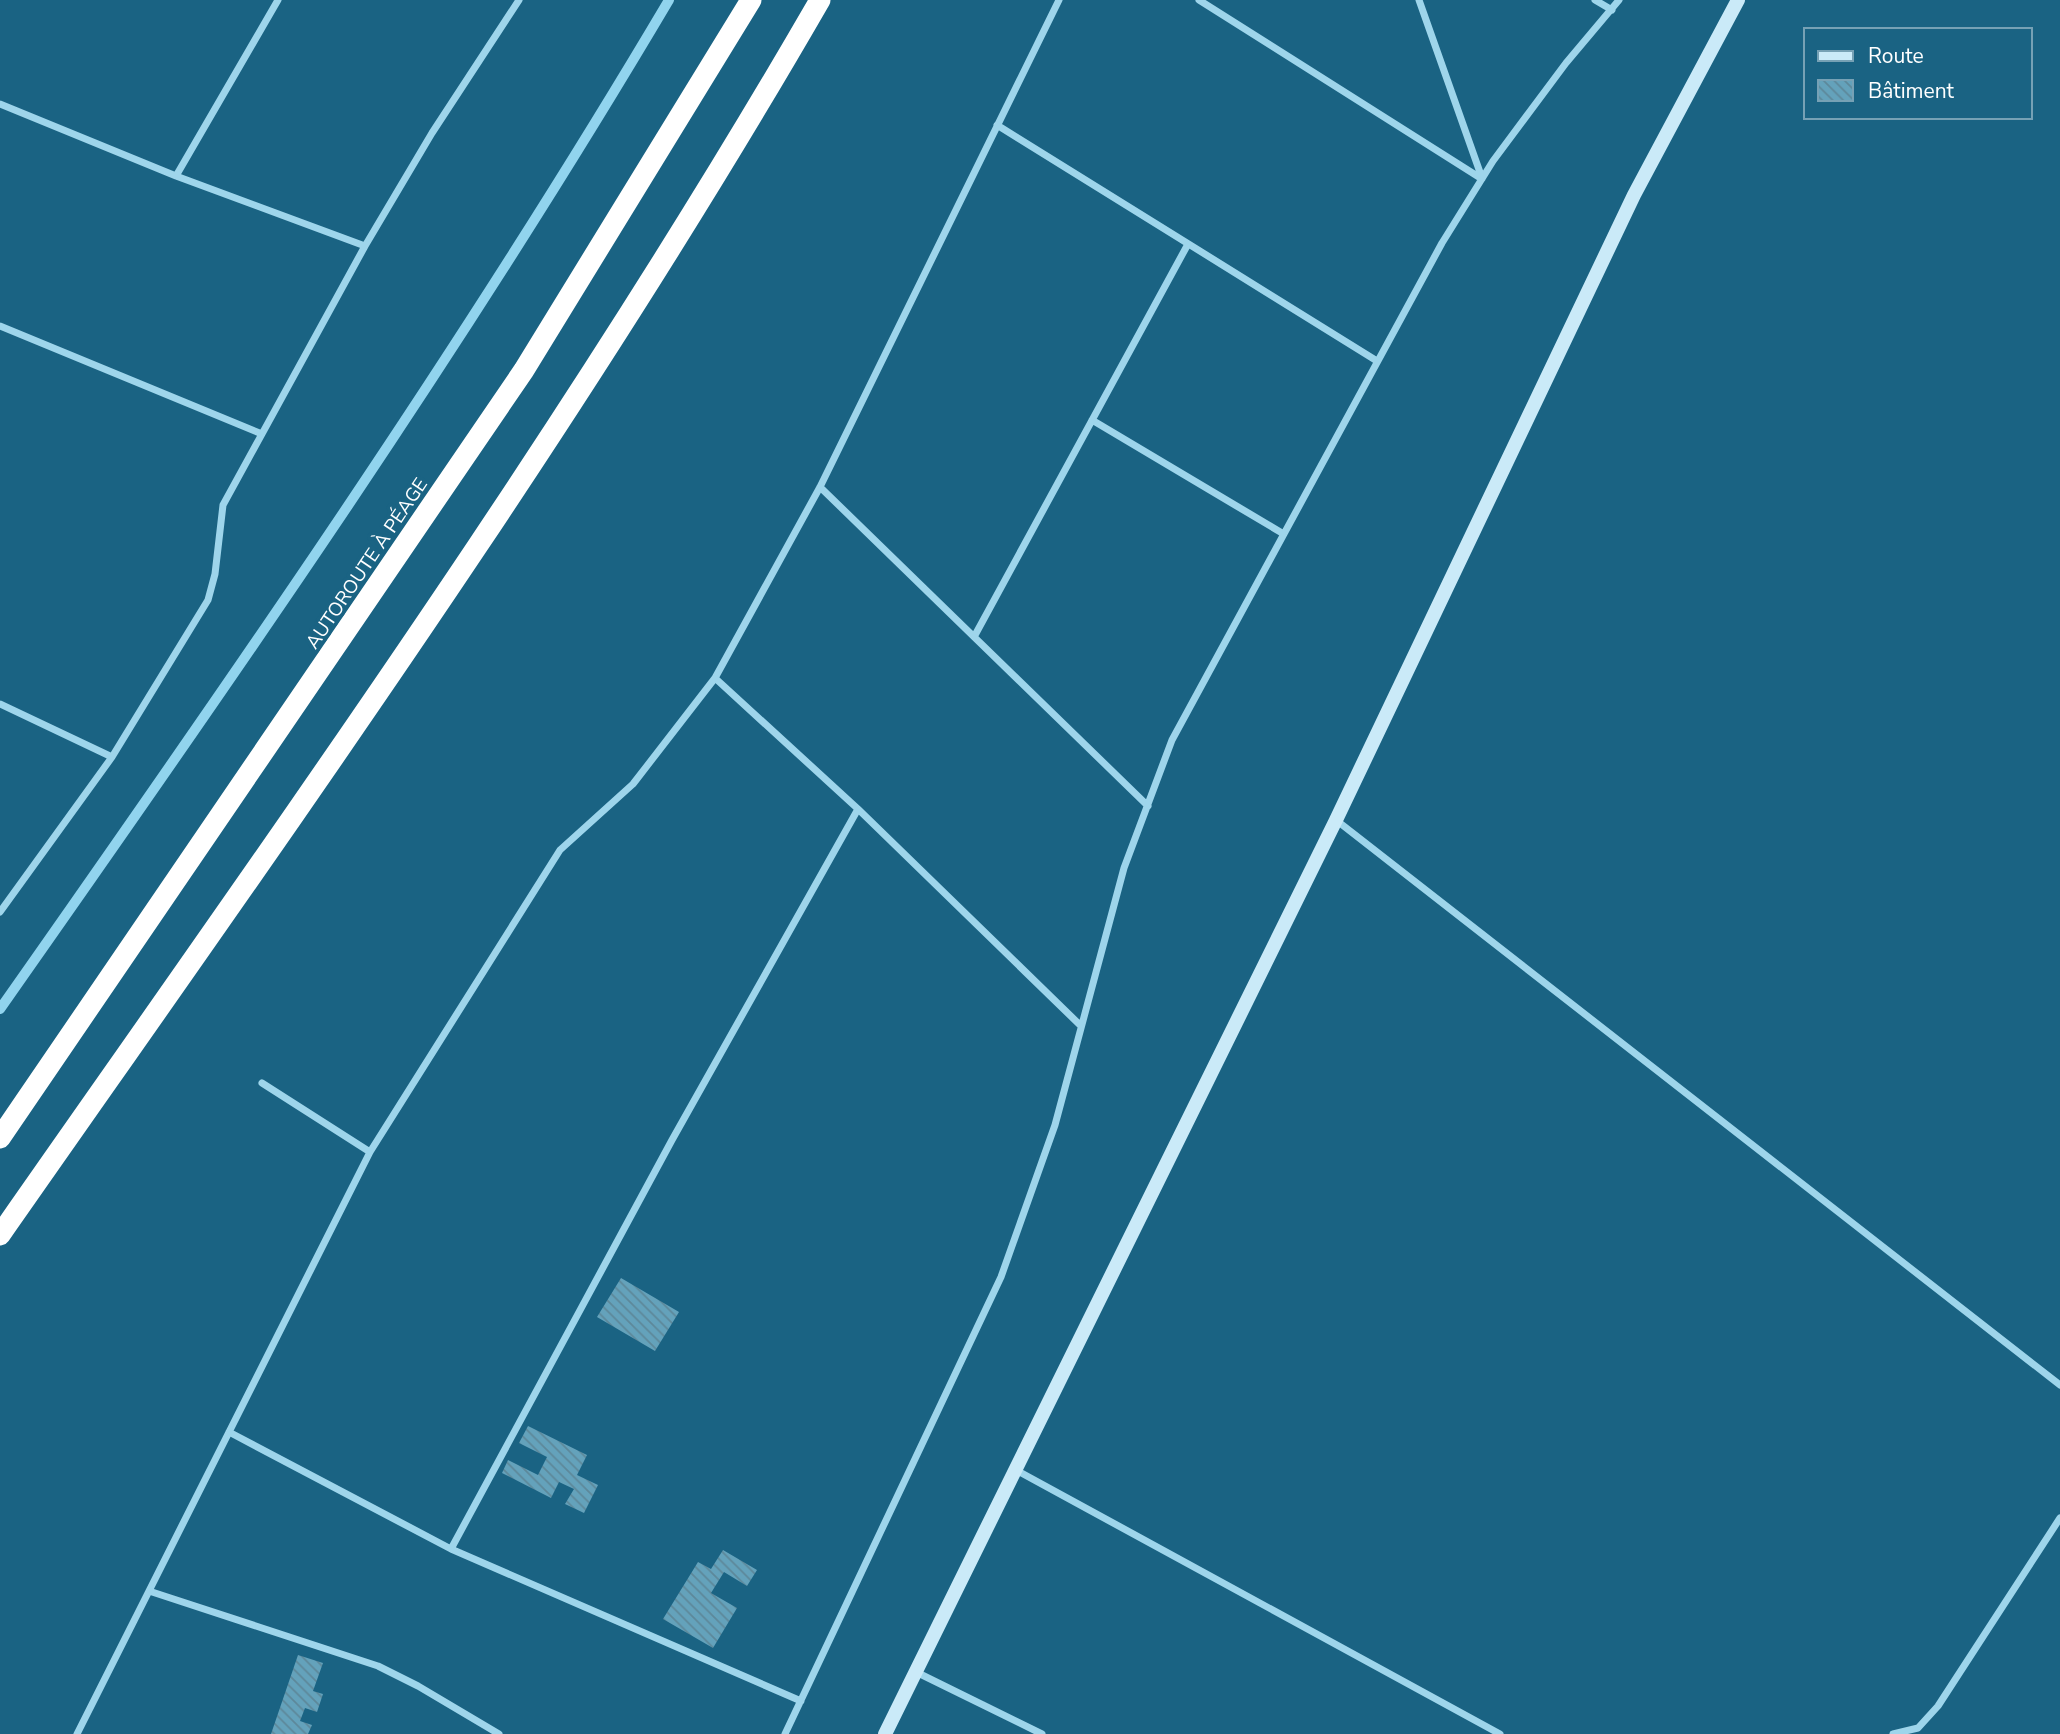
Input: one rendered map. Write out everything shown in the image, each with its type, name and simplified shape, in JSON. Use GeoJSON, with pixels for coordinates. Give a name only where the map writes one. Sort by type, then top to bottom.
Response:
{"type":"FeatureCollection","features":[{"type":"Feature","properties":{"kind":"highway","name":"AUTOROUTE À PÉAGE"},"geometry":{"type":"LineString","coordinates":[[0,1139],[524,370],[751,0]]}},
{"type":"Feature","properties":{"kind":"highway"},"geometry":{"type":"LineString","coordinates":[[0,1235],[500,512],[665,257],[820,0]]}},
{"type":"Feature","properties":{"kind":"street"},"geometry":{"type":"LineString","coordinates":[[176,176],[278,0]]}},
{"type":"Feature","properties":{"kind":"street"},"geometry":{"type":"LineString","coordinates":[[0,912],[112,757],[208,600],[215,574],[223,505],[365,246],[432,133],[519,0]]}},
{"type":"Feature","properties":{"kind":"street"},"geometry":{"type":"LineString","coordinates":[[77,1734],[370,1152],[560,850],[633,784],[715,678],[820,487],[1059,0]]}},
{"type":"Feature","properties":{"kind":"street"},"geometry":{"type":"LineString","coordinates":[[1199,0],[1482,179]]}},
{"type":"Feature","properties":{"kind":"street"},"geometry":{"type":"LineString","coordinates":[[1419,0],[1482,179]]}},
{"type":"Feature","properties":{"kind":"street"},"geometry":{"type":"LineString","coordinates":[[1595,0],[1612,10]]}},
{"type":"Feature","properties":{"kind":"street"},"geometry":{"type":"LineString","coordinates":[[785,1734],[1001,1277],[1055,1125],[1124,868],[1172,740],[1282,533],[1442,243],[1482,179],[1566,63],[1619,0]]}},
{"type":"Feature","properties":{"kind":"street"},"geometry":{"type":"LineString","coordinates":[[885,1734],[1336,820],[1634,195],[1738,0]]}},
{"type":"Feature","properties":{"kind":"street"},"geometry":{"type":"LineString","coordinates":[[0,104],[176,176],[365,246]]}},
{"type":"Feature","properties":{"kind":"street"},"geometry":{"type":"LineString","coordinates":[[998,125],[1377,361]]}},
{"type":"Feature","properties":{"kind":"street"},"geometry":{"type":"LineString","coordinates":[[974,637],[1188,244]]}},
{"type":"Feature","properties":{"kind":"street"},"geometry":{"type":"LineString","coordinates":[[0,326],[262,434]]}},
{"type":"Feature","properties":{"kind":"street"},"geometry":{"type":"LineString","coordinates":[[1092,420],[1282,533]]}},
{"type":"Feature","properties":{"kind":"street"},"geometry":{"type":"LineString","coordinates":[[820,487],[1148,806]]}},
{"type":"Feature","properties":{"kind":"street"},"geometry":{"type":"LineString","coordinates":[[715,678],[858,809],[1082,1026]]}},
{"type":"Feature","properties":{"kind":"street"},"geometry":{"type":"LineString","coordinates":[[0,704],[112,757]]}},
{"type":"Feature","properties":{"kind":"street"},"geometry":{"type":"LineString","coordinates":[[451,1549],[672,1139],[858,809]]}},
{"type":"Feature","properties":{"kind":"street"},"geometry":{"type":"LineString","coordinates":[[1336,820],[2060,1385]]}},
{"type":"Feature","properties":{"kind":"street"},"geometry":{"type":"LineString","coordinates":[[262,1083],[370,1152]]}},
{"type":"Feature","properties":{"kind":"street"},"geometry":{"type":"LineString","coordinates":[[229,1432],[451,1549],[802,1701]]}},
{"type":"Feature","properties":{"kind":"street"},"geometry":{"type":"LineString","coordinates":[[1015,1470],[1500,1734]]}},
{"type":"Feature","properties":{"kind":"street"},"geometry":{"type":"LineString","coordinates":[[1893,1734],[1919,1728],[1938,1706],[2060,1518]]}},
{"type":"Feature","properties":{"kind":"street"},"geometry":{"type":"LineString","coordinates":[[149,1591],[378,1666],[418,1686],[499,1734]]}},
{"type":"Feature","properties":{"kind":"street"},"geometry":{"type":"LineString","coordinates":[[915,1671],[1042,1734]]}},
{"type":"Feature","properties":{"kind":"building"},"geometry":{"type":"Polygon","coordinates":[[[621,1278],[679,1312],[655,1351],[597,1317],[621,1278]]]}},
{"type":"Feature","properties":{"kind":"building"},"geometry":{"type":"Polygon","coordinates":[[[528,1426],[587,1455],[577,1475],[598,1485],[584,1513],[565,1504],[574,1489],[559,1482],[551,1498],[502,1473],[508,1460],[538,1475],[547,1457],[519,1443],[528,1426]]]}},
{"type":"Feature","properties":{"kind":"building"},"geometry":{"type":"Polygon","coordinates":[[[723,1550],[757,1570],[747,1586],[724,1572],[711,1593],[737,1608],[713,1648],[663,1619],[698,1562],[711,1569],[723,1550]]]}},
{"type":"Feature","properties":{"kind":"building"},"geometry":{"type":"Polygon","coordinates":[[[298,1655],[323,1663],[313,1691],[323,1694],[317,1712],[305,1708],[300,1721],[312,1725],[308,1734],[271,1734],[298,1655]]]}},
{"type":"Feature","properties":{"kind":"waterway"},"geometry":{"type":"LineString","coordinates":[[0,1009],[259,636],[428,385],[591,130],[669,0]]}}]}
